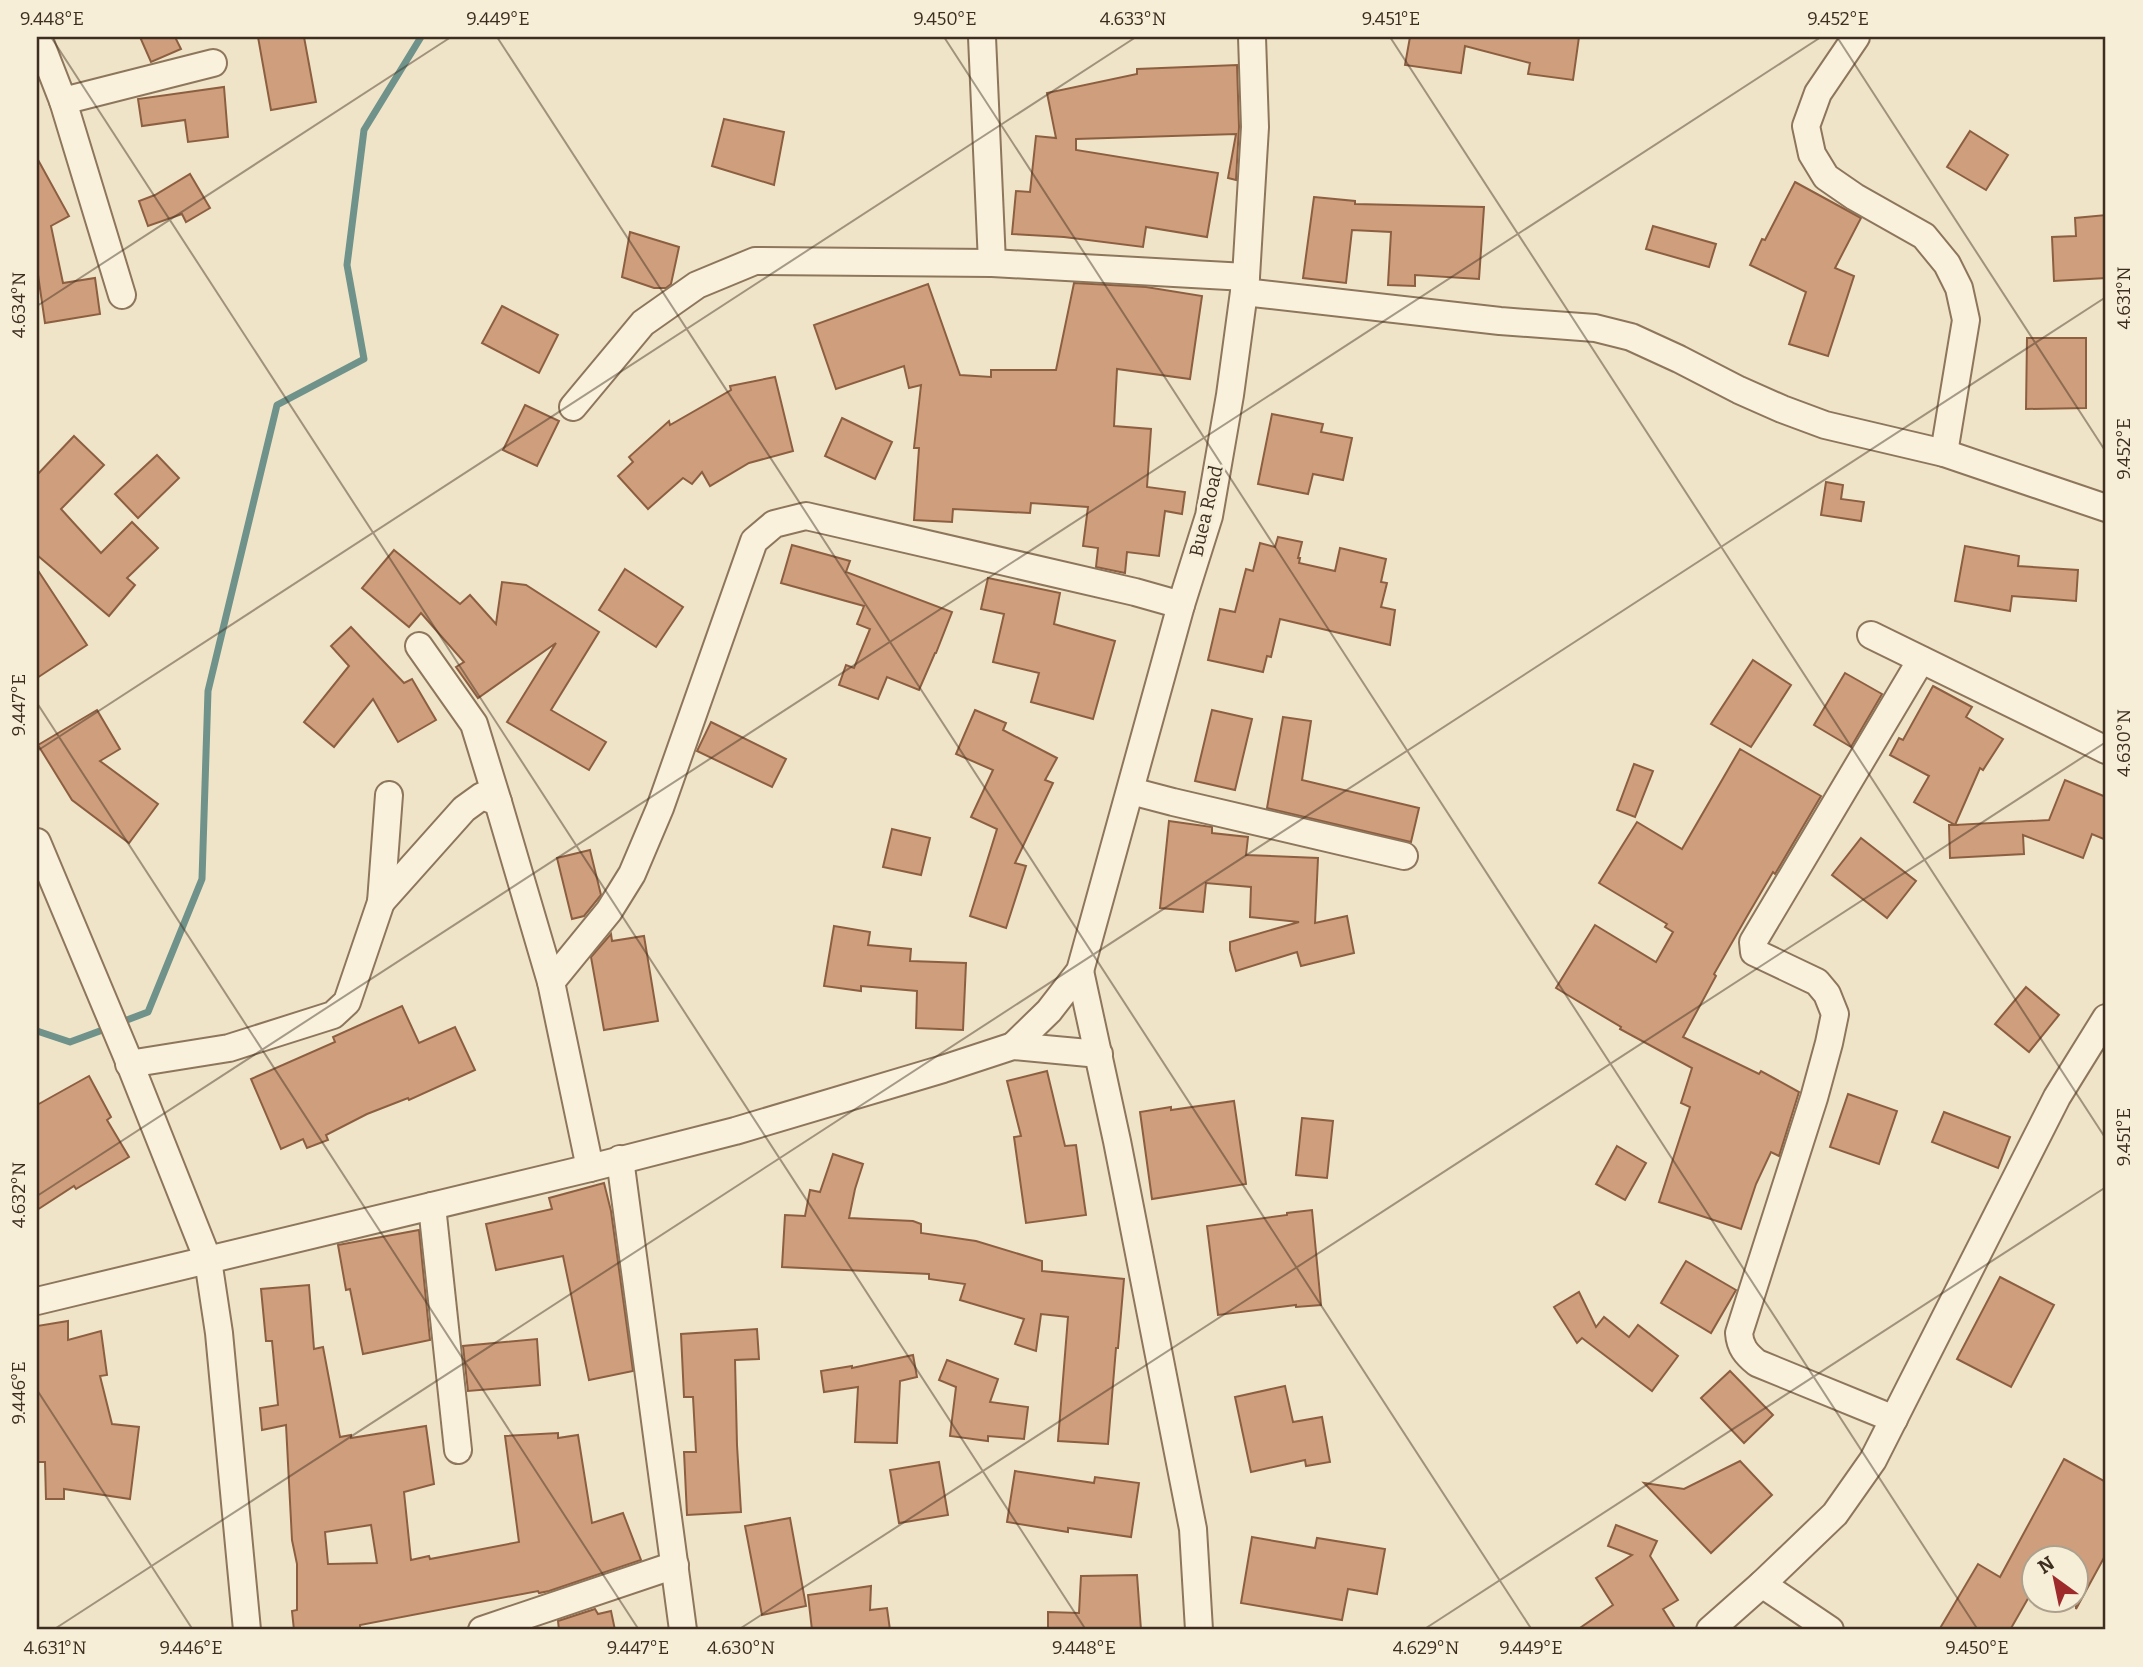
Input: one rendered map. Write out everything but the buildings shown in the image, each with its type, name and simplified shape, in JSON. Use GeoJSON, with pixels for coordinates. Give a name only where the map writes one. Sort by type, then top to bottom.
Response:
{"type":"FeatureCollection","features":[{"type":"Feature","properties":{"kind":"street"},"geometry":{"type":"LineString","coordinates":[[38,37],[63,101],[122,295]]}},
{"type":"Feature","properties":{"kind":"street"},"geometry":{"type":"LineString","coordinates":[[982,37],[992,263]]}},
{"type":"Feature","properties":{"kind":"street","name":"Buea Road"},"geometry":{"type":"LineString","coordinates":[[1080,971],[1181,606],[1209,516],[1230,395],[1245,285],[1255,127],[1252,37]]}},
{"type":"Feature","properties":{"kind":"street"},"geometry":{"type":"LineString","coordinates":[[1856,37],[1818,93],[1806,126],[1810,145],[1812,154],[1826,177],[1855,197],[1924,236],[1947,264],[1959,288],[1966,320],[1944,453]]}},
{"type":"Feature","properties":{"kind":"street"},"geometry":{"type":"LineString","coordinates":[[63,101],[213,63]]}},
{"type":"Feature","properties":{"kind":"street"},"geometry":{"type":"LineString","coordinates":[[573,407],[643,323],[697,285],[755,261],[992,263],[1245,285],[1500,321],[1595,328],[1631,337],[1739,390],[1825,425],[1944,453],[2106,508]]}},
{"type":"Feature","properties":{"kind":"street"},"geometry":{"type":"LineString","coordinates":[[551,982],[609,911],[632,874],[660,808],[754,541],[774,524],[806,516],[1135,592],[1181,606]]}},
{"type":"Feature","properties":{"kind":"street"},"geometry":{"type":"LineString","coordinates":[[1871,635],[2106,750]]}},
{"type":"Feature","properties":{"kind":"street"},"geometry":{"type":"LineString","coordinates":[[419,646],[474,724],[551,982],[590,1168]]}},
{"type":"Feature","properties":{"kind":"street"},"geometry":{"type":"LineString","coordinates":[[1894,1419],[1756,1363],[1740,1344],[1739,1333],[1814,1098],[1835,1014],[1827,994],[1817,982],[1758,954],[1754,951],[1753,942],[1921,660]]}},
{"type":"Feature","properties":{"kind":"street"},"geometry":{"type":"LineString","coordinates":[[1131,791],[1404,856]]}},
{"type":"Feature","properties":{"kind":"street"},"geometry":{"type":"LineString","coordinates":[[128,1059],[229,1048],[333,1015],[347,1002],[381,902],[389,795]]}},
{"type":"Feature","properties":{"kind":"street"},"geometry":{"type":"LineString","coordinates":[[381,902],[464,809],[482,796],[498,802]]}},
{"type":"Feature","properties":{"kind":"street"},"geometry":{"type":"LineString","coordinates":[[37,842],[208,1260],[219,1333],[247,1630]]}},
{"type":"Feature","properties":{"kind":"street"},"geometry":{"type":"LineString","coordinates":[[37,1301],[590,1168],[748,1127],[943,1069],[1013,1045],[1049,1011],[1080,971]]}},
{"type":"Feature","properties":{"kind":"street"},"geometry":{"type":"LineString","coordinates":[[1080,971],[1099,1054],[1193,1529],[1199,1630]]}},
{"type":"Feature","properties":{"kind":"street"},"geometry":{"type":"LineString","coordinates":[[1710,1630],[1835,1514],[1873,1460],[2057,1097],[2106,1018]]}},
{"type":"Feature","properties":{"kind":"street"},"geometry":{"type":"LineString","coordinates":[[1013,1045],[1099,1054]]}},
{"type":"Feature","properties":{"kind":"street"},"geometry":{"type":"LineString","coordinates":[[620,1159],[683,1630]]}},
{"type":"Feature","properties":{"kind":"street"},"geometry":{"type":"LineString","coordinates":[[432,1206],[458,1450]]}},
{"type":"Feature","properties":{"kind":"street"},"geometry":{"type":"LineString","coordinates":[[482,1630],[675,1565]]}},
{"type":"Feature","properties":{"kind":"street"},"geometry":{"type":"LineString","coordinates":[[1762,1584],[1830,1630]]}},
{"type":"Feature","properties":{"kind":"waterway"},"geometry":{"type":"LineString","coordinates":[[119,1023],[148,1012],[202,879],[208,691],[277,405],[364,359],[347,265],[364,130],[421,37]]}},
{"type":"Feature","properties":{"kind":"waterway"},"geometry":{"type":"LineString","coordinates":[[37,1031],[70,1042],[108,1028]]}}]}
